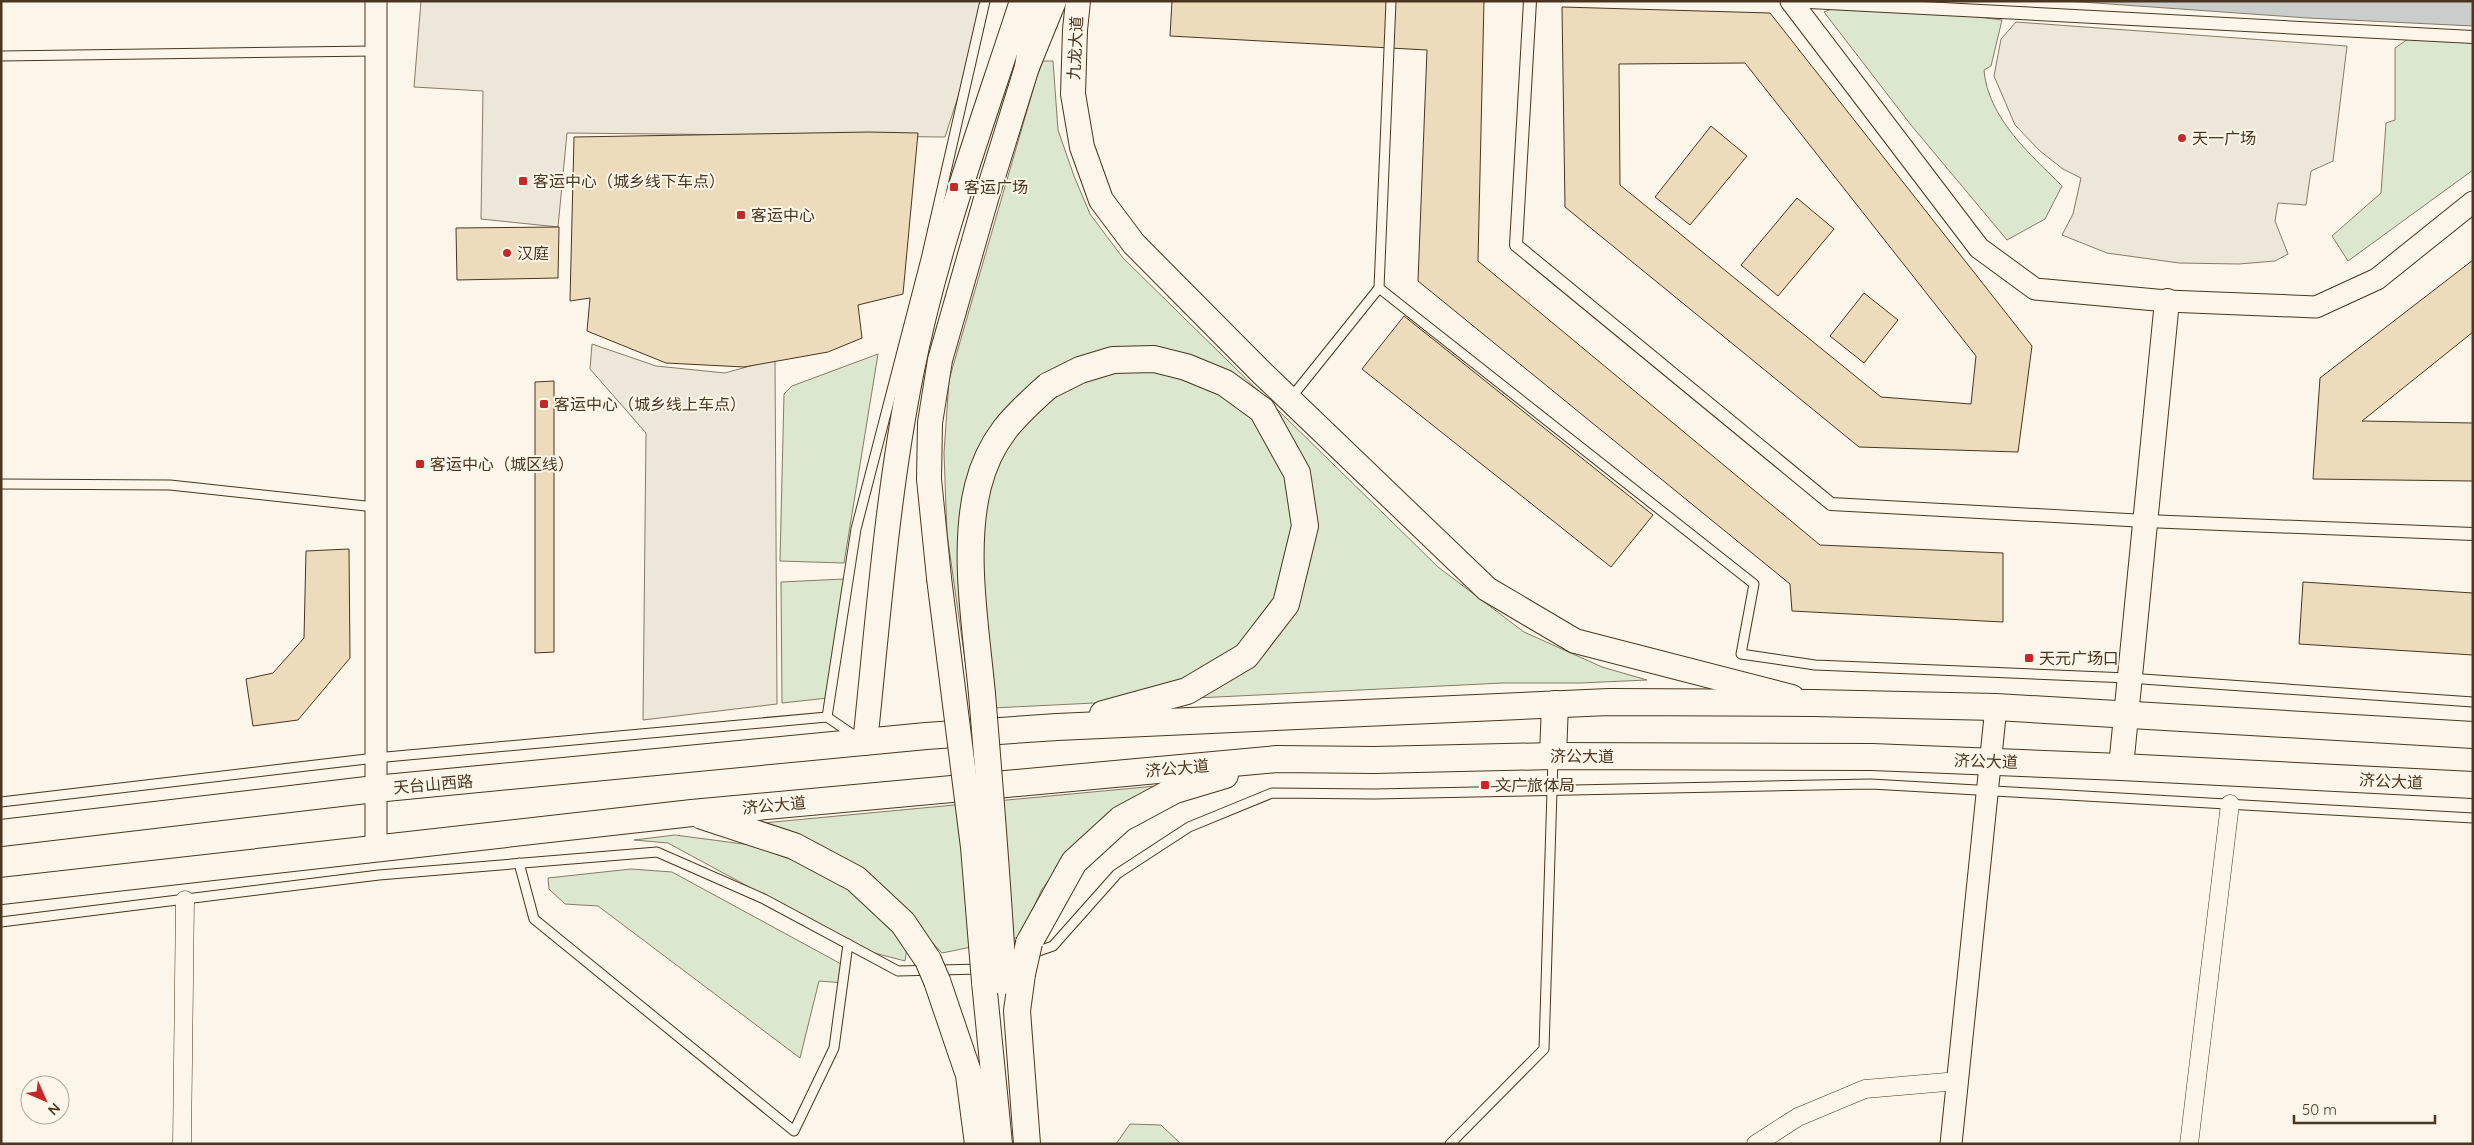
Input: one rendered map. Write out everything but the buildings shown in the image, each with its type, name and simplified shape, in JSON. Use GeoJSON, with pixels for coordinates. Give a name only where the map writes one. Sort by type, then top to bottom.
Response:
{"type":"FeatureCollection","features":[{"type":"Feature","properties":{"kind":"main road"},"geometry":{"type":"LineString","coordinates":[[1022,1],[947,232],[911,374],[892,495],[865,743],[1057,727],[1609,702],[1813,703],[1996,708],[2125,713],[2473,735]]}},
{"type":"Feature","properties":{"kind":"main road"},"geometry":{"type":"LineString","coordinates":[[1027,67],[1037,1]]}},
{"type":"Feature","properties":{"kind":"main road"},"geometry":{"type":"LineString","coordinates":[[1027,1144],[1017,1011],[1003,979],[973,848],[939,578],[929,479],[930,423],[940,360],[986,199],[1027,67],[1054,1]]}},
{"type":"Feature","properties":{"kind":"main road","name":"九龙大道"},"geometry":{"type":"LineString","coordinates":[[1078,1],[1074,30],[1073,94],[1082,147],[1101,200],[1134,244],[1289,400],[1487,588],[1575,641],[1813,703]]}},
{"type":"Feature","properties":{"kind":"main road"},"geometry":{"type":"LineString","coordinates":[[2121,766],[2128,678],[2146,521],[2167,301]]}},
{"type":"Feature","properties":{"kind":"main road"},"geometry":{"type":"LineString","coordinates":[[1011,1144],[1003,1055],[1003,979],[995,842],[973,592],[971,531],[978,486],[992,448],[1014,416],[1048,386],[1080,370],[1114,360],[1154,359],[1178,365],[1225,383],[1262,410],[1297,472],[1305,526],[1286,604],[1246,656],[1187,691],[1057,727]]}},
{"type":"Feature","properties":{"kind":"main road"},"geometry":{"type":"LineString","coordinates":[[1553,756],[1555,704]]}},
{"type":"Feature","properties":{"kind":"main road","name":"天台山西路"},"geometry":{"type":"LineString","coordinates":[[1,833],[375,789],[865,743]]}},
{"type":"Feature","properties":{"kind":"main road","name":"济公大道"},"geometry":{"type":"LineString","coordinates":[[692,813],[1277,759],[1374,760],[1553,756],[1872,757],[2121,766],[2473,786]]}},
{"type":"Feature","properties":{"kind":"main road"},"geometry":{"type":"LineString","coordinates":[[1000,1144],[1003,979],[1029,942],[1074,862],[1121,819],[1175,790],[1277,759]]}},
{"type":"Feature","properties":{"kind":"main road"},"geometry":{"type":"LineString","coordinates":[[1,891],[692,813],[794,846],[856,879],[904,923],[933,970],[969,1075],[978,1144]]}},
{"type":"Feature","properties":{"kind":"street"},"geometry":{"type":"LineString","coordinates":[[376,1],[376,848]]}},
{"type":"Feature","properties":{"kind":"street"},"geometry":{"type":"LineString","coordinates":[[1530,1],[1516,245],[1831,504],[2146,521],[2473,534]]}},
{"type":"Feature","properties":{"kind":"street"},"geometry":{"type":"LineString","coordinates":[[1790,1],[2473,37]]}},
{"type":"Feature","properties":{"kind":"street"},"geometry":{"type":"LineString","coordinates":[[1790,1],[1979,248],[2035,289],[2167,301],[2316,306],[2376,279],[2473,202]]}},
{"type":"Feature","properties":{"kind":"street"},"geometry":{"type":"LineString","coordinates":[[1952,1144],[1996,708]]}},
{"type":"Feature","properties":{"kind":"street"},"geometry":{"type":"LineString","coordinates":[[2189,1144],[2230,804]]}},
{"type":"Feature","properties":{"kind":"street"},"geometry":{"type":"LineString","coordinates":[[182,1144],[185,900]]}},
{"type":"Feature","properties":{"kind":"street"},"geometry":{"type":"LineString","coordinates":[[1756,1144],[1798,1116],[1864,1089],[1958,1080]]}},
{"type":"Feature","properties":{"kind":"lane"},"geometry":{"type":"LineString","coordinates":[[828,717],[856,529],[926,259],[985,1]]}},
{"type":"Feature","properties":{"kind":"lane"},"geometry":{"type":"LineString","coordinates":[[1289,400],[1379,288],[1391,1]]}},
{"type":"Feature","properties":{"kind":"lane"},"geometry":{"type":"LineString","coordinates":[[1,56],[376,51]]}},
{"type":"Feature","properties":{"kind":"lane"},"geometry":{"type":"LineString","coordinates":[[1379,288],[1754,584],[1742,654],[1815,665],[2128,678],[2473,702]]}},
{"type":"Feature","properties":{"kind":"lane"},"geometry":{"type":"LineString","coordinates":[[1,484],[170,485],[375,507]]}},
{"type":"Feature","properties":{"kind":"lane"},"geometry":{"type":"LineString","coordinates":[[1,802],[375,758],[828,717],[865,743]]}},
{"type":"Feature","properties":{"kind":"lane"},"geometry":{"type":"LineString","coordinates":[[1450,1144],[1544,1049],[1553,756]]}},
{"type":"Feature","properties":{"kind":"lane"},"geometry":{"type":"LineString","coordinates":[[1,922],[379,875],[657,852],[764,899],[898,971],[978,970],[1053,946],[1118,874],[1189,827],[1272,793],[1374,794],[1871,784],[1988,789],[2473,818]]}},
{"type":"Feature","properties":{"kind":"lane"},"geometry":{"type":"LineString","coordinates":[[519,863],[534,919],[794,1130],[834,1048],[848,944]]}},
{"type":"Feature","properties":{"kind":"green space"},"geometry":{"type":"Polygon","coordinates":[[[1851,1],[2002,20],[1991,66],[1984,70],[1987,87],[1993,104],[2013,134],[2024,148],[2062,186],[2045,219],[2007,240],[1911,125],[1824,12],[1851,1]]]}},
{"type":"Feature","properties":{"kind":"green space"},"geometry":{"type":"Polygon","coordinates":[[[2411,37],[2473,41],[2473,170],[2348,261],[2332,236],[2381,193],[2386,123],[2395,120],[2395,48],[2411,37]]]}},
{"type":"Feature","properties":{"kind":"green space"},"geometry":{"type":"Polygon","coordinates":[[[1043,61],[1053,61],[1058,130],[1074,176],[1090,214],[1123,258],[1438,567],[1524,632],[1602,667],[1647,680],[1581,683],[1503,683],[972,709],[947,534],[944,453],[949,380],[1037,76],[1043,61]]]}},
{"type":"Feature","properties":{"kind":"green space"},"geometry":{"type":"Polygon","coordinates":[[[878,354],[844,563],[780,561],[784,394],[792,386],[878,354]]]}},
{"type":"Feature","properties":{"kind":"green space"},"geometry":{"type":"Polygon","coordinates":[[[844,579],[828,698],[782,703],[781,582],[844,579]]]}},
{"type":"Feature","properties":{"kind":"green space"},"geometry":{"type":"Polygon","coordinates":[[[1156,786],[1075,847],[1042,889],[1020,937],[942,953],[881,887],[763,823],[1156,786]]]}},
{"type":"Feature","properties":{"kind":"green space"},"geometry":{"type":"Polygon","coordinates":[[[675,835],[751,845],[834,875],[885,915],[907,948],[905,961],[867,951],[668,843],[634,840],[675,835]]]}},
{"type":"Feature","properties":{"kind":"green space"},"geometry":{"type":"Polygon","coordinates":[[[631,869],[672,872],[843,965],[849,973],[844,983],[819,981],[800,1058],[598,906],[565,904],[549,889],[548,878],[631,869]]]}},
{"type":"Feature","properties":{"kind":"green space"},"geometry":{"type":"Polygon","coordinates":[[[1130,1124],[1161,1125],[1181,1144],[1116,1144],[1130,1124]]]}},
{"type":"Feature","properties":{"kind":"shaded area"},"geometry":{"type":"Polygon","coordinates":[[[421,1],[981,1],[967,69],[945,137],[567,133],[558,227],[481,219],[483,91],[414,87],[421,1]]]}},
{"type":"Feature","properties":{"kind":"shaded area"},"geometry":{"type":"Polygon","coordinates":[[[2067,1],[2473,1],[2473,26],[2308,18],[2067,1]]]}},
{"type":"Feature","properties":{"kind":"shaded area","name":"天一广场"},"geometry":{"type":"Polygon","coordinates":[[[2016,22],[2347,46],[2333,161],[2311,171],[2306,205],[2278,203],[2275,221],[2288,254],[2275,261],[2239,264],[2179,263],[2107,253],[2062,235],[2073,214],[2081,178],[2063,169],[2040,151],[2015,125],[1994,76],[2001,39],[2016,22]]]}},
{"type":"Feature","properties":{"kind":"shaded area"},"geometry":{"type":"Polygon","coordinates":[[[592,344],[656,366],[725,373],[775,359],[777,704],[643,720],[646,433],[590,369],[592,344]]]}},
{"type":"Feature","properties":{"kind":"place","name":"天一广场"},"geometry":{"type":"Point","coordinates":[2182,138]}},
{"type":"Feature","properties":{"kind":"place","name":"客运中心（城乡线下车点）"},"geometry":{"type":"Point","coordinates":[523,181]}},
{"type":"Feature","properties":{"kind":"place","name":"客运广场"},"geometry":{"type":"Point","coordinates":[954,187]}},
{"type":"Feature","properties":{"kind":"place","name":"客运中心"},"geometry":{"type":"Point","coordinates":[741,215]}},
{"type":"Feature","properties":{"kind":"place","name":"汉庭"},"geometry":{"type":"Point","coordinates":[507,253]}},
{"type":"Feature","properties":{"kind":"place","name":"客运中心（城乡线上车点）"},"geometry":{"type":"Point","coordinates":[544,404]}},
{"type":"Feature","properties":{"kind":"place","name":"客运中心（城区线）"},"geometry":{"type":"Point","coordinates":[420,464]}},
{"type":"Feature","properties":{"kind":"place","name":"天元广场口"},"geometry":{"type":"Point","coordinates":[2029,658]}},
{"type":"Feature","properties":{"kind":"place","name":"文广旅体局"},"geometry":{"type":"Point","coordinates":[1485,785]}}]}
